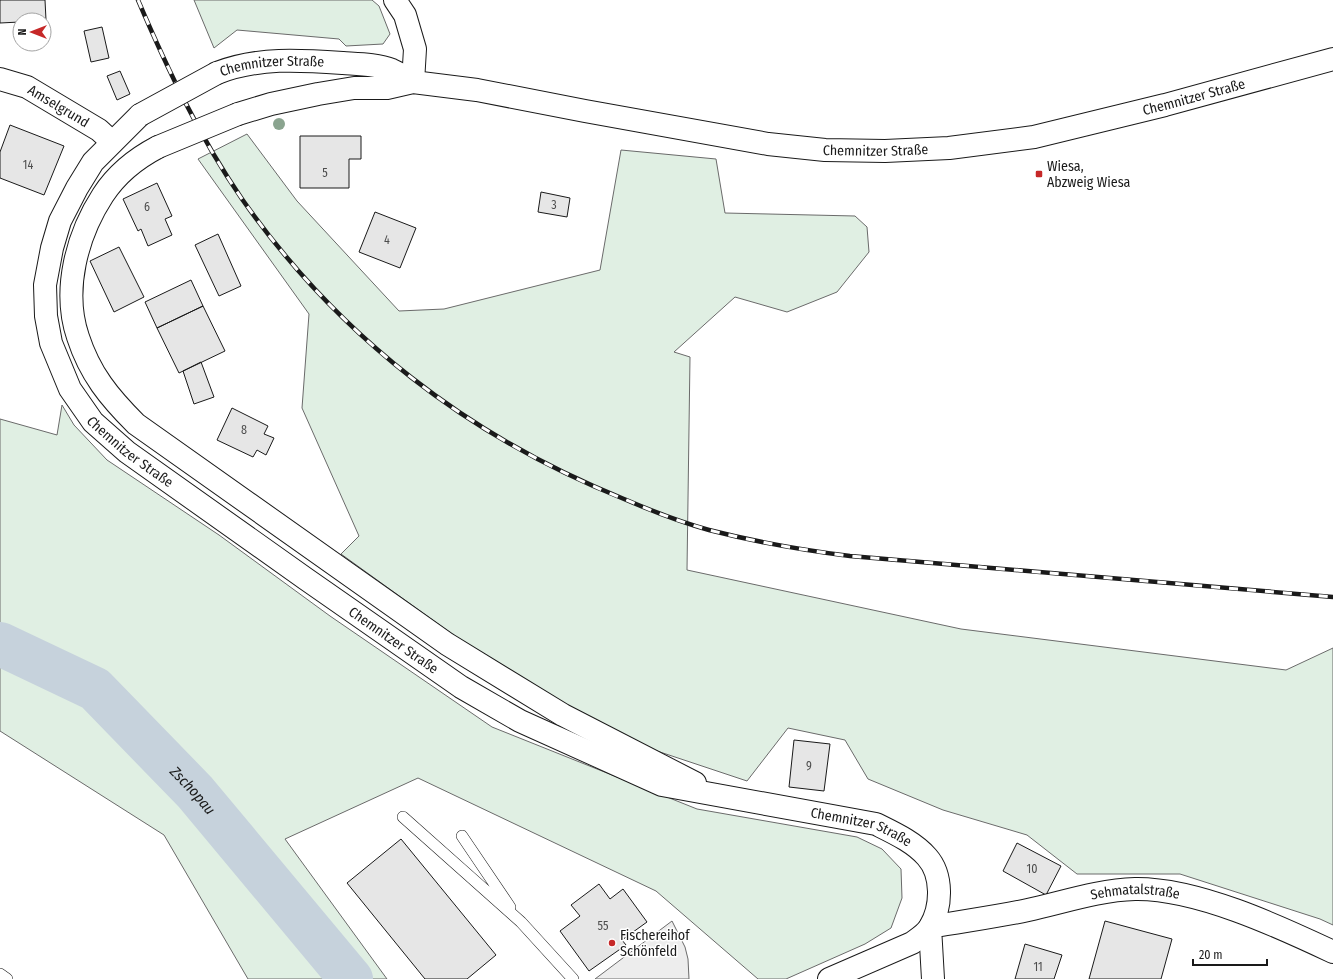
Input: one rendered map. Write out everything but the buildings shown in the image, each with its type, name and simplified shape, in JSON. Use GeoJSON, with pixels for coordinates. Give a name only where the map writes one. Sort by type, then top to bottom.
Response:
{"type":"FeatureCollection","features":[{"type":"Feature","properties":{"kind":"main road"},"geometry":{"type":"LineString","coordinates":[[395,0],[405,15],[415,49],[413,82]]}},
{"type":"Feature","properties":{"kind":"main road","name":"Chemnitzer Straße"},"geometry":{"type":"LineString","coordinates":[[717,795],[563,715],[447,644],[143,429],[109,397],[92,369],[78,336],[71,306],[73,275],[82,234],[104,194],[141,156],[158,147],[238,114],[270,104],[354,88],[387,88],[413,82],[477,90],[768,144],[825,150],[885,151],[949,148],[1034,137],[1165,105],[1333,59]]}},
{"type":"Feature","properties":{"kind":"main road","name":"Chemnitzer Straße"},"geometry":{"type":"LineString","coordinates":[[413,82],[391,70],[363,64],[292,60],[261,61],[232,67],[217,73],[140,116],[93,162],[77,188],[60,221],[52,248],[45,285],[46,316],[51,343],[70,389],[93,422],[127,452],[461,686],[520,721],[662,785],[876,824],[893,832],[927,857],[934,867],[938,880],[939,892],[937,906],[930,927]]}},
{"type":"Feature","properties":{"kind":"main road","name":"Amselgrund"},"geometry":{"type":"LineString","coordinates":[[0,79],[27,87],[99,130],[112,142]]}},
{"type":"Feature","properties":{"kind":"main road","name":"Sehmatalstraße"},"geometry":{"type":"LineString","coordinates":[[930,927],[993,917],[1096,893],[1136,889],[1171,893],[1204,901],[1272,924],[1333,952]]}},
{"type":"Feature","properties":{"kind":"main road"},"geometry":{"type":"LineString","coordinates":[[829,979],[912,943],[923,936],[930,927]]}},
{"type":"Feature","properties":{"kind":"main road"},"geometry":{"type":"LineString","coordinates":[[930,927],[933,979]]}},
{"type":"Feature","properties":{"kind":"lane"},"geometry":{"type":"LineString","coordinates":[[403,817],[521,922],[573,979]]}},
{"type":"Feature","properties":{"kind":"lane"},"geometry":{"type":"LineString","coordinates":[[462,836],[521,922]]}},
{"type":"Feature","properties":{"kind":"lane"},"geometry":{"type":"LineString","coordinates":[[0,974],[8,979]]}},
{"type":"Feature","properties":{"kind":"green space"},"geometry":{"type":"Polygon","coordinates":[[[194,0],[372,0],[379,6],[390,34],[383,44],[346,46],[339,39],[237,30],[214,48],[194,0]]]}},
{"type":"Feature","properties":{"kind":"green space"},"geometry":{"type":"Polygon","coordinates":[[[247,134],[297,201],[399,311],[444,309],[600,270],[621,150],[716,159],[725,213],[855,216],[867,227],[869,252],[837,292],[787,312],[735,297],[674,352],[690,357],[687,570],[961,629],[1286,670],[1333,648],[1333,925],[1320,919],[1180,874],[1077,874],[1027,835],[943,810],[868,779],[845,740],[788,728],[747,781],[621,739],[527,688],[341,554],[359,536],[302,408],[309,314],[198,159],[247,134]]]}},
{"type":"Feature","properties":{"kind":"green space"},"geometry":{"type":"Polygon","coordinates":[[[62,405],[74,425],[107,460],[219,535],[330,616],[492,727],[697,809],[857,837],[882,849],[901,869],[902,898],[891,928],[865,944],[786,979],[758,979],[656,891],[418,778],[285,839],[387,979],[248,979],[164,835],[0,731],[0,419],[57,435],[62,405]]]}},
{"type":"Feature","properties":{"kind":"shaded area"},"geometry":{"type":"Polygon","coordinates":[[[672,921],[685,947],[688,959],[689,979],[595,979],[672,921]]]}},
{"type":"Feature","properties":{"kind":"waterway","name":"Zschopau"},"geometry":{"type":"LineString","coordinates":[[0,644],[95,689],[195,792],[351,979]]}},
{"type":"Feature","properties":{"kind":"railway"},"geometry":{"type":"LineString","coordinates":[[138,0],[185,102],[212,152],[242,199],[280,249],[320,295],[364,338],[411,377],[460,413],[512,445],[567,474],[645,508],[687,523],[709,530],[797,548],[850,556],[1333,597]]}},
{"type":"Feature","properties":{"kind":"place","name":"Wiesa, Abzweig Wiesa"},"geometry":{"type":"Point","coordinates":[1039,174]}},
{"type":"Feature","properties":{"kind":"place","name":"Fischereihof Schönfeld"},"geometry":{"type":"Point","coordinates":[612,943]}}]}
